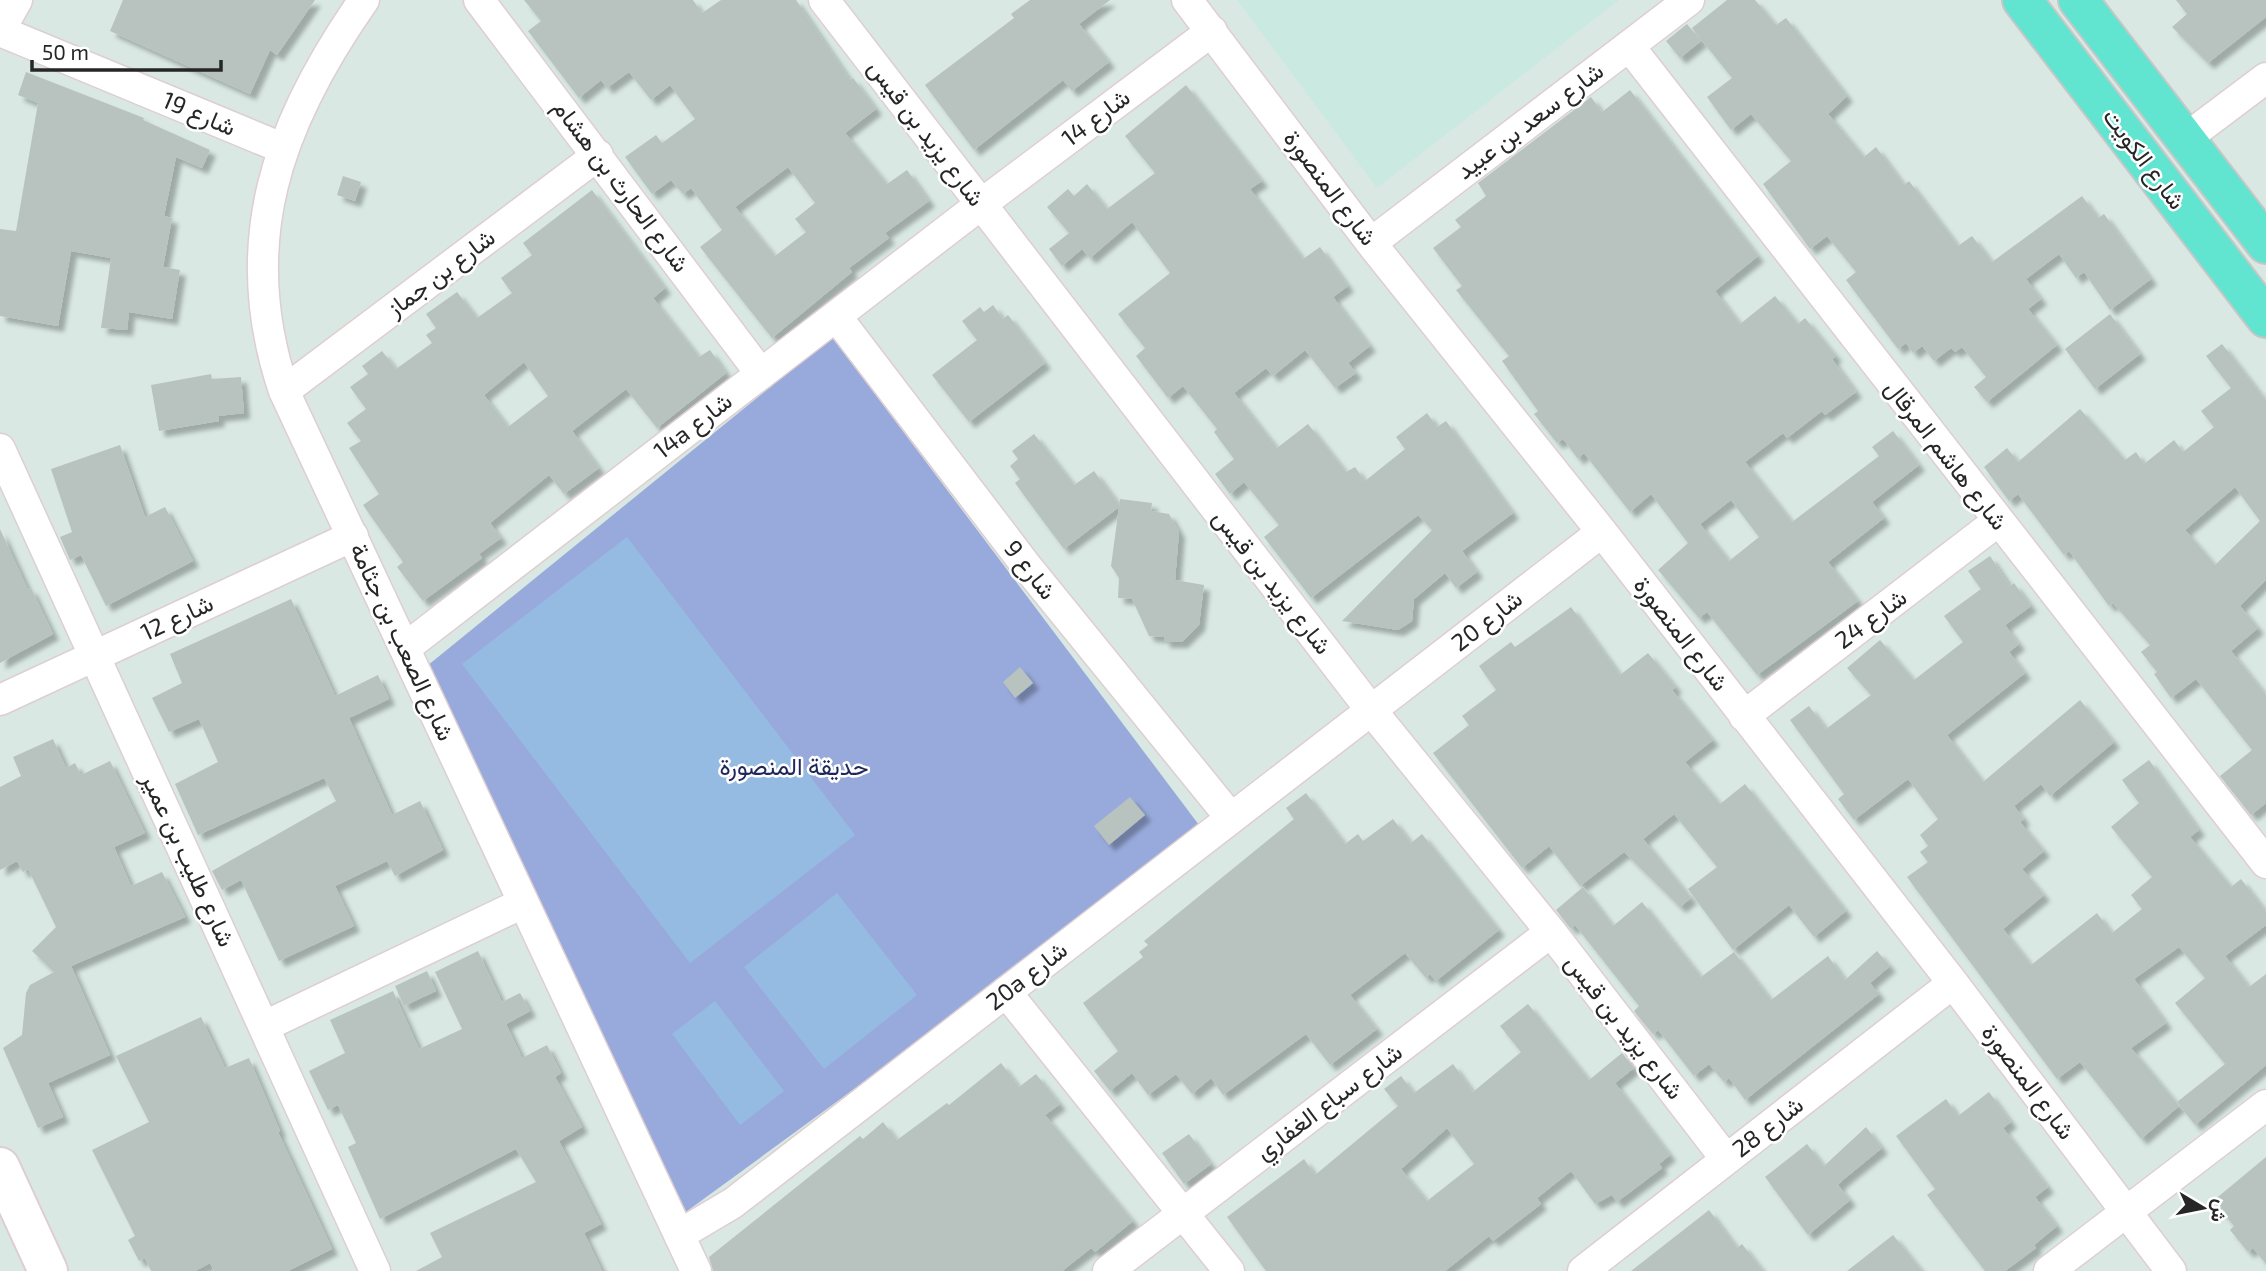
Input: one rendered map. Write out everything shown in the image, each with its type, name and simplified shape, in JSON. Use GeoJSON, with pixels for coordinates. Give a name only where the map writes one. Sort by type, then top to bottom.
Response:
{"type":"FeatureCollection","features":[{"type":"Feature","properties":{"kind":"main road","name":"شارع الكويت"},"geometry":{"type":"LineString","coordinates":[[2022,0],[2266,318]]}},
{"type":"Feature","properties":{"kind":"main road","name":"شارع الكويت"},"geometry":{"type":"LineString","coordinates":[[2078,0],[2266,244]]}},
{"type":"Feature","properties":{"kind":"main road"},"geometry":{"type":"LineString","coordinates":[[0,1167],[48,1271]]}},
{"type":"Feature","properties":{"kind":"street"},"geometry":{"type":"LineString","coordinates":[[0,30],[17,0]]}},
{"type":"Feature","properties":{"kind":"street","name":"شارع الصعب بن جثامة"},"geometry":{"type":"LineString","coordinates":[[364,0],[313,81],[282,148],[266,207],[261,268],[267,330],[284,391],[696,1271]]}},
{"type":"Feature","properties":{"kind":"street","name":"شارع الحارث بن هشام"},"geometry":{"type":"LineString","coordinates":[[478,0],[761,374]]}},
{"type":"Feature","properties":{"kind":"street","name":"شارع يزيد بن قيس"},"geometry":{"type":"LineString","coordinates":[[824,0],[1371,710],[1551,932],[1726,1159]]}},
{"type":"Feature","properties":{"kind":"street","name":"شارع المنصورة"},"geometry":{"type":"LineString","coordinates":[[1187,0],[1371,243],[1602,532],[1953,983],[2171,1271]]}},
{"type":"Feature","properties":{"kind":"street","name":"شارع سعد بن عبيد"},"geometry":{"type":"LineString","coordinates":[[1371,243],[1689,0]]}},
{"type":"Feature","properties":{"kind":"street","name":"شارع 19"},"geometry":{"type":"LineString","coordinates":[[0,30],[282,148]]}},
{"type":"Feature","properties":{"kind":"street","name":"شارع 14"},"geometry":{"type":"LineString","coordinates":[[980,205],[1212,31]]}},
{"type":"Feature","properties":{"kind":"street","name":"شارع هاشم المرقال"},"geometry":{"type":"LineString","coordinates":[[1629,46],[2266,863]]}},
{"type":"Feature","properties":{"kind":"street"},"geometry":{"type":"LineString","coordinates":[[2185,139],[2266,78]]}},
{"type":"Feature","properties":{"kind":"street","name":"شارع بن جماز"},"geometry":{"type":"LineString","coordinates":[[284,391],[598,156]]}},
{"type":"Feature","properties":{"kind":"street","name":"14a شارع"},"geometry":{"type":"LineString","coordinates":[[405,648],[980,205]]}},
{"type":"Feature","properties":{"kind":"street","name":"شارع 9"},"geometry":{"type":"LineString","coordinates":[[836,316],[1028,568],[1231,818]]}},
{"type":"Feature","properties":{"kind":"street","name":"شارع طليب بن عمير"},"geometry":{"type":"LineString","coordinates":[[0,449],[375,1271]]}},
{"type":"Feature","properties":{"kind":"street","name":"شارع 24"},"geometry":{"type":"LineString","coordinates":[[1744,716],[1997,521]]}},
{"type":"Feature","properties":{"kind":"street","name":"شارع 20"},"geometry":{"type":"LineString","coordinates":[[1371,710],[1602,532]]}},
{"type":"Feature","properties":{"kind":"street","name":"شارع 12"},"geometry":{"type":"LineString","coordinates":[[0,700],[353,536]]}},
{"type":"Feature","properties":{"kind":"street","name":"20a شارع"},"geometry":{"type":"LineString","coordinates":[[679,1235],[733,1203],[1371,710]]}},
{"type":"Feature","properties":{"kind":"street"},"geometry":{"type":"LineString","coordinates":[[265,1026],[523,903]]}},
{"type":"Feature","properties":{"kind":"street","name":"شارع سباع الغفاري"},"geometry":{"type":"LineString","coordinates":[[1108,1271],[1551,932]]}},
{"type":"Feature","properties":{"kind":"street","name":"شارع 28"},"geometry":{"type":"LineString","coordinates":[[1583,1271],[1953,983]]}},
{"type":"Feature","properties":{"kind":"street"},"geometry":{"type":"LineString","coordinates":[[1006,992],[1229,1271]]}},
{"type":"Feature","properties":{"kind":"street"},"geometry":{"type":"LineString","coordinates":[[2049,1271],[2266,1105]]}},
{"type":"Feature","properties":{"kind":"shaded area"},"geometry":{"type":"Polygon","coordinates":[[[1237,0],[1619,0],[1377,188],[1237,0]]]}},
{"type":"Feature","properties":{"kind":"green space","name":"حديقة المنصورة"},"geometry":{"type":"Polygon","coordinates":[[[832,337],[1205,833],[683,1214],[427,666],[832,337]]]}},
{"type":"Feature","properties":{"kind":"green space"},"geometry":{"type":"Polygon","coordinates":[[[627,537],[855,835],[690,963],[462,664],[627,537]]]}},
{"type":"Feature","properties":{"kind":"green space"},"geometry":{"type":"Polygon","coordinates":[[[837,893],[917,995],[824,1069],[744,967],[837,893]]]}},
{"type":"Feature","properties":{"kind":"green space"},"geometry":{"type":"Polygon","coordinates":[[[715,1001],[784,1091],[740,1125],[672,1034],[715,1001]]]}},
{"type":"Feature","properties":{"kind":"building"},"geometry":{"type":"Polygon","coordinates":[[[123,0],[315,0],[277,55],[270,50],[250,94],[110,31],[123,0]]]}},
{"type":"Feature","properties":{"kind":"building"},"geometry":{"type":"Polygon","coordinates":[[[524,0],[693,0],[702,13],[721,0],[796,0],[850,80],[853,78],[876,109],[845,133],[887,184],[907,170],[929,201],[885,233],[889,238],[849,268],[852,272],[772,338],[700,247],[722,230],[691,188],[683,194],[671,180],[652,194],[625,157],[656,135],[662,143],[695,119],[670,85],[651,100],[629,72],[607,88],[601,80],[579,98],[528,31],[541,21],[524,0]],[[788,167],[735,207],[775,256],[806,232],[795,219],[815,203],[788,167]]]}},
{"type":"Feature","properties":{"kind":"building"},"geometry":{"type":"Polygon","coordinates":[[[1030,0],[1110,0],[1079,24],[1109,62],[1072,91],[1063,80],[974,150],[925,85],[1014,18],[1011,14],[1030,0]]]}},
{"type":"Feature","properties":{"kind":"building"},"geometry":{"type":"Polygon","coordinates":[[[1727,0],[1755,0],[1776,25],[1786,18],[1847,96],[1828,114],[1864,157],[1876,147],[1904,185],[1909,181],[1958,246],[1972,236],[1992,262],[2082,196],[2098,218],[2104,214],[2151,279],[2110,310],[2084,272],[2076,278],[2059,254],[2026,279],[2041,299],[2028,309],[2057,345],[1987,402],[1974,387],[1986,377],[1962,347],[1955,352],[1951,348],[1934,361],[1922,346],[1913,353],[1906,343],[1898,349],[1846,280],[1856,272],[1827,236],[1810,249],[1763,184],[1791,161],[1751,114],[1731,130],[1707,97],[1732,78],[1692,28],[1727,0]]]}},
{"type":"Feature","properties":{"kind":"building"},"geometry":{"type":"Polygon","coordinates":[[[2176,0],[2266,0],[2266,17],[2208,63],[2172,27],[2187,14],[2176,0]]]}},
{"type":"Feature","properties":{"kind":"building"},"geometry":{"type":"Polygon","coordinates":[[[1687,24],[1701,41],[1680,58],[1666,41],[1687,24]]]}},
{"type":"Feature","properties":{"kind":"building"},"geometry":{"type":"Polygon","coordinates":[[[26,72],[144,118],[143,120],[210,150],[202,168],[176,157],[164,216],[172,218],[163,267],[180,270],[172,319],[129,312],[127,330],[101,328],[111,258],[71,251],[58,326],[0,316],[0,229],[16,231],[38,103],[18,95],[26,72]]]}},
{"type":"Feature","properties":{"kind":"building"},"geometry":{"type":"Polygon","coordinates":[[[1186,85],[1262,181],[1250,189],[1303,259],[1320,247],[1348,286],[1333,297],[1370,346],[1348,363],[1356,373],[1335,388],[1305,350],[1273,376],[1266,368],[1234,393],[1277,448],[1308,424],[1346,472],[1355,467],[1365,481],[1405,449],[1396,437],[1427,413],[1437,427],[1446,421],[1513,513],[1462,551],[1477,572],[1456,588],[1445,573],[1414,599],[1412,621],[1398,630],[1342,621],[1432,530],[1418,515],[1311,598],[1264,537],[1279,525],[1244,482],[1230,494],[1215,474],[1234,459],[1214,432],[1217,429],[1183,386],[1168,398],[1136,356],[1145,348],[1118,314],[1170,273],[1132,222],[1090,258],[1082,249],[1062,266],[1049,249],[1069,233],[1047,207],[1068,189],[1074,196],[1087,184],[1107,209],[1155,173],[1125,136],[1186,85]]]}},
{"type":"Feature","properties":{"kind":"building"},"geometry":{"type":"Polygon","coordinates":[[[1630,90],[1758,256],[1715,291],[1740,324],[1775,296],[1798,324],[1805,318],[1836,356],[1832,359],[1856,392],[1825,415],[1822,411],[1787,438],[1783,433],[1745,462],[1792,522],[1879,456],[1872,447],[1893,431],[1919,465],[1872,502],[1884,518],[1828,562],[1858,601],[1757,675],[1707,612],[1699,618],[1658,570],[1688,543],[1651,494],[1630,512],[1584,453],[1578,459],[1563,439],[1557,443],[1534,414],[1538,411],[1502,361],[1509,356],[1456,290],[1462,286],[1433,248],[1461,227],[1455,220],[1486,196],[1478,183],[1591,97],[1602,112],[1630,90]],[[1731,500],[1700,524],[1729,561],[1759,537],[1731,500]]]}},
{"type":"Feature","properties":{"kind":"building"},"geometry":{"type":"Polygon","coordinates":[[[343,176],[361,182],[355,201],[337,195],[343,176]]]}},
{"type":"Feature","properties":{"kind":"building"},"geometry":{"type":"Polygon","coordinates":[[[592,190],[665,288],[653,298],[699,357],[710,350],[726,373],[657,428],[626,389],[572,431],[599,468],[564,494],[549,475],[490,523],[501,538],[479,554],[482,558],[423,601],[397,567],[403,562],[363,505],[379,494],[349,448],[361,441],[347,423],[366,409],[350,387],[368,374],[362,366],[382,351],[396,369],[432,343],[426,335],[436,328],[426,314],[457,292],[477,318],[512,293],[501,278],[532,255],[523,243],[592,190]],[[524,362],[484,395],[508,427],[548,396],[524,362]]]}},
{"type":"Feature","properties":{"kind":"building"},"geometry":{"type":"Polygon","coordinates":[[[993,305],[1003,319],[1008,315],[1045,363],[969,422],[932,375],[977,340],[962,321],[980,307],[984,312],[993,305]]]}},
{"type":"Feature","properties":{"kind":"building"},"geometry":{"type":"Polygon","coordinates":[[[2110,314],[2140,354],[2095,389],[2065,349],[2110,314]]]}},
{"type":"Feature","properties":{"kind":"building"},"geometry":{"type":"Polygon","coordinates":[[[2222,344],[2266,401],[2266,580],[2240,606],[2258,628],[2231,651],[2266,695],[2266,803],[2251,815],[2220,776],[2252,750],[2196,679],[2171,698],[2154,674],[2157,672],[2141,652],[2150,645],[2113,603],[2109,606],[2069,551],[2064,555],[2018,494],[2009,501],[1984,467],[2007,448],[2018,462],[2080,409],[2125,460],[2136,452],[2144,464],[2174,440],[2183,452],[2214,427],[2201,411],[2231,388],[2206,356],[2222,344]],[[2235,487],[2185,530],[2215,565],[2260,521],[2235,487]]]}},
{"type":"Feature","properties":{"kind":"building"},"geometry":{"type":"Polygon","coordinates":[[[211,374],[212,379],[241,377],[244,413],[218,416],[219,421],[159,431],[151,385],[211,374]]]}},
{"type":"Feature","properties":{"kind":"building"},"geometry":{"type":"Polygon","coordinates":[[[1034,434],[1074,485],[1094,471],[1120,506],[1120,499],[1152,503],[1151,511],[1169,514],[1179,532],[1175,580],[1204,585],[1199,625],[1182,642],[1164,642],[1164,637],[1149,636],[1132,599],[1118,598],[1119,578],[1111,566],[1119,507],[1064,549],[1015,483],[1020,479],[1010,466],[1018,459],[1012,451],[1034,434]]]}},
{"type":"Feature","properties":{"kind":"building"},"geometry":{"type":"Polygon","coordinates":[[[120,445],[145,517],[165,507],[193,561],[106,606],[81,555],[70,560],[60,537],[72,532],[51,469],[120,445]]]}},
{"type":"Feature","properties":{"kind":"building"},"geometry":{"type":"Polygon","coordinates":[[[0,529],[28,590],[31,588],[53,634],[0,663],[0,529]]]}},
{"type":"Feature","properties":{"kind":"building"},"geometry":{"type":"Polygon","coordinates":[[[1990,556],[2010,586],[2014,583],[2031,606],[2005,625],[2019,644],[2009,652],[2025,673],[1947,735],[1983,782],[2080,700],[2114,742],[2050,796],[2041,784],[2014,806],[2024,819],[2020,822],[2044,851],[2022,869],[2044,895],[2003,929],[2031,965],[2097,913],[2112,933],[2142,909],[2131,895],[2152,877],[2111,827],[2139,803],[2122,780],[2149,760],[2199,830],[2190,837],[2231,887],[2241,879],[2266,912],[2266,925],[2225,956],[2249,987],[2266,974],[2266,1065],[2195,1125],[2177,1102],[2225,1064],[2175,1003],[2205,978],[2179,947],[2134,979],[2166,1023],[2131,1048],[2179,1106],[2141,1139],[2080,1062],[2057,1079],[1907,877],[1928,862],[1920,852],[1928,846],[1920,835],[1938,819],[1908,779],[1854,820],[1838,799],[1844,794],[1790,720],[1809,706],[1826,729],[1871,695],[1847,668],[1880,640],[1914,680],[1963,642],[1944,616],[1981,589],[1968,571],[1990,556]]]}},
{"type":"Feature","properties":{"kind":"building"},"geometry":{"type":"Polygon","coordinates":[[[291,599],[335,696],[378,675],[389,699],[349,718],[392,815],[420,801],[443,850],[395,876],[387,861],[335,886],[354,926],[279,961],[241,880],[222,890],[212,871],[336,801],[324,778],[198,835],[175,784],[218,762],[199,719],[169,732],[152,698],[182,683],[170,654],[291,599]]]}},
{"type":"Feature","properties":{"kind":"building"},"geometry":{"type":"Polygon","coordinates":[[[1571,607],[1620,675],[1648,653],[1676,687],[1672,690],[1713,740],[1685,762],[1720,804],[1745,784],[1846,911],[1814,937],[1789,905],[1733,950],[1688,889],[1717,867],[1674,814],[1643,839],[1691,898],[1680,907],[1624,852],[1580,886],[1549,846],[1522,868],[1433,753],[1469,725],[1462,716],[1496,690],[1479,666],[1511,642],[1515,647],[1571,607]]]}},
{"type":"Feature","properties":{"kind":"building"},"geometry":{"type":"Polygon","coordinates":[[[1020,667],[1033,683],[1015,698],[1003,682],[1020,667]]]}},
{"type":"Feature","properties":{"kind":"building"},"geometry":{"type":"Polygon","coordinates":[[[53,739],[66,768],[75,763],[81,775],[110,761],[145,833],[114,847],[131,886],[162,872],[185,917],[71,966],[110,1055],[48,1083],[63,1117],[38,1128],[3,1048],[22,1035],[26,993],[30,985],[54,972],[32,951],[56,927],[28,869],[23,872],[17,861],[0,870],[0,787],[21,776],[13,757],[53,739]]]}},
{"type":"Feature","properties":{"kind":"building"},"geometry":{"type":"Polygon","coordinates":[[[1306,793],[1345,844],[1358,834],[1363,841],[1393,819],[1411,843],[1422,834],[1499,930],[1436,981],[1430,974],[1426,978],[1405,953],[1350,995],[1377,1029],[1330,1065],[1306,1034],[1223,1095],[1211,1078],[1192,1094],[1176,1074],[1148,1095],[1132,1073],[1110,1091],[1094,1071],[1118,1051],[1083,1003],[1143,957],[1139,952],[1148,945],[1144,941],[1294,819],[1286,808],[1306,793]]]}},
{"type":"Feature","properties":{"kind":"building"},"geometry":{"type":"Polygon","coordinates":[[[1130,797],[1145,815],[1109,845],[1094,826],[1130,797]]]}},
{"type":"Feature","properties":{"kind":"building"},"geometry":{"type":"Polygon","coordinates":[[[1583,887],[1613,926],[1642,902],[1701,977],[1734,952],[1771,1000],[1828,956],[1845,980],[1877,951],[1890,966],[1870,983],[1879,994],[1745,1100],[1729,1078],[1724,1082],[1709,1064],[1694,1076],[1658,1030],[1653,1034],[1637,1015],[1634,1011],[1639,1006],[1575,925],[1571,929],[1556,910],[1583,887]]]}},
{"type":"Feature","properties":{"kind":"building"},"geometry":{"type":"Polygon","coordinates":[[[478,951],[502,1002],[520,993],[530,1011],[506,1024],[522,1058],[547,1045],[561,1073],[555,1077],[582,1127],[559,1141],[601,1224],[584,1233],[602,1271],[416,1271],[442,1257],[430,1233],[536,1182],[516,1149],[380,1219],[348,1147],[356,1143],[338,1105],[328,1110],[309,1071],[345,1053],[330,1020],[393,991],[419,1049],[462,1029],[435,972],[478,951]]]}},
{"type":"Feature","properties":{"kind":"building"},"geometry":{"type":"Polygon","coordinates":[[[427,971],[436,991],[404,1006],[395,986],[427,971]]]}},
{"type":"Feature","properties":{"kind":"building"},"geometry":{"type":"Polygon","coordinates":[[[1528,1004],[1589,1080],[1622,1053],[1634,1068],[1615,1083],[1670,1155],[1659,1164],[1662,1168],[1617,1202],[1612,1195],[1595,1204],[1571,1171],[1537,1198],[1541,1204],[1493,1241],[1489,1236],[1445,1271],[1266,1271],[1227,1217],[1304,1159],[1315,1175],[1398,1106],[1384,1089],[1401,1076],[1414,1093],[1453,1064],[1473,1092],[1521,1052],[1500,1026],[1528,1004]],[[1447,1128],[1401,1169],[1427,1201],[1474,1164],[1447,1128]]]}},
{"type":"Feature","properties":{"kind":"building"},"geometry":{"type":"Polygon","coordinates":[[[201,1017],[225,1068],[249,1058],[280,1131],[278,1132],[332,1249],[288,1271],[214,1271],[210,1263],[195,1271],[151,1271],[145,1258],[139,1261],[128,1240],[135,1236],[92,1150],[149,1122],[116,1056],[201,1017]]]}},
{"type":"Feature","properties":{"kind":"building"},"geometry":{"type":"Polygon","coordinates":[[[1001,1063],[1019,1087],[1036,1074],[1060,1104],[1045,1115],[1133,1221],[1095,1252],[1091,1248],[1062,1271],[713,1271],[709,1257],[860,1136],[863,1139],[883,1122],[897,1140],[947,1103],[949,1105],[1001,1063]]]}},
{"type":"Feature","properties":{"kind":"building"},"geometry":{"type":"Polygon","coordinates":[[[1989,1092],[2011,1122],[2003,1128],[2048,1187],[2035,1197],[2057,1226],[2034,1245],[2036,1248],[2005,1271],[1985,1271],[1927,1195],[1935,1189],[1896,1136],[1946,1099],[1958,1116],[1989,1092]]]}},
{"type":"Feature","properties":{"kind":"building"},"geometry":{"type":"Polygon","coordinates":[[[1866,1127],[1882,1148],[1838,1185],[1850,1200],[1808,1235],[1765,1177],[1807,1144],[1824,1166],[1866,1127]]]}},
{"type":"Feature","properties":{"kind":"building"},"geometry":{"type":"Polygon","coordinates":[[[1189,1134],[1211,1164],[1184,1184],[1162,1153],[1189,1134]]]}},
{"type":"Feature","properties":{"kind":"building"},"geometry":{"type":"Polygon","coordinates":[[[2266,1157],[2266,1264],[2253,1248],[2248,1252],[2230,1230],[2234,1226],[2213,1201],[2266,1157]]]}},
{"type":"Feature","properties":{"kind":"building"},"geometry":{"type":"Polygon","coordinates":[[[1709,1210],[1737,1248],[1742,1244],[1763,1271],[1631,1271],[1709,1210]]]}},
{"type":"Feature","properties":{"kind":"building"},"geometry":{"type":"Polygon","coordinates":[[[1893,1235],[1922,1271],[1847,1271],[1893,1235]]]}}]}
